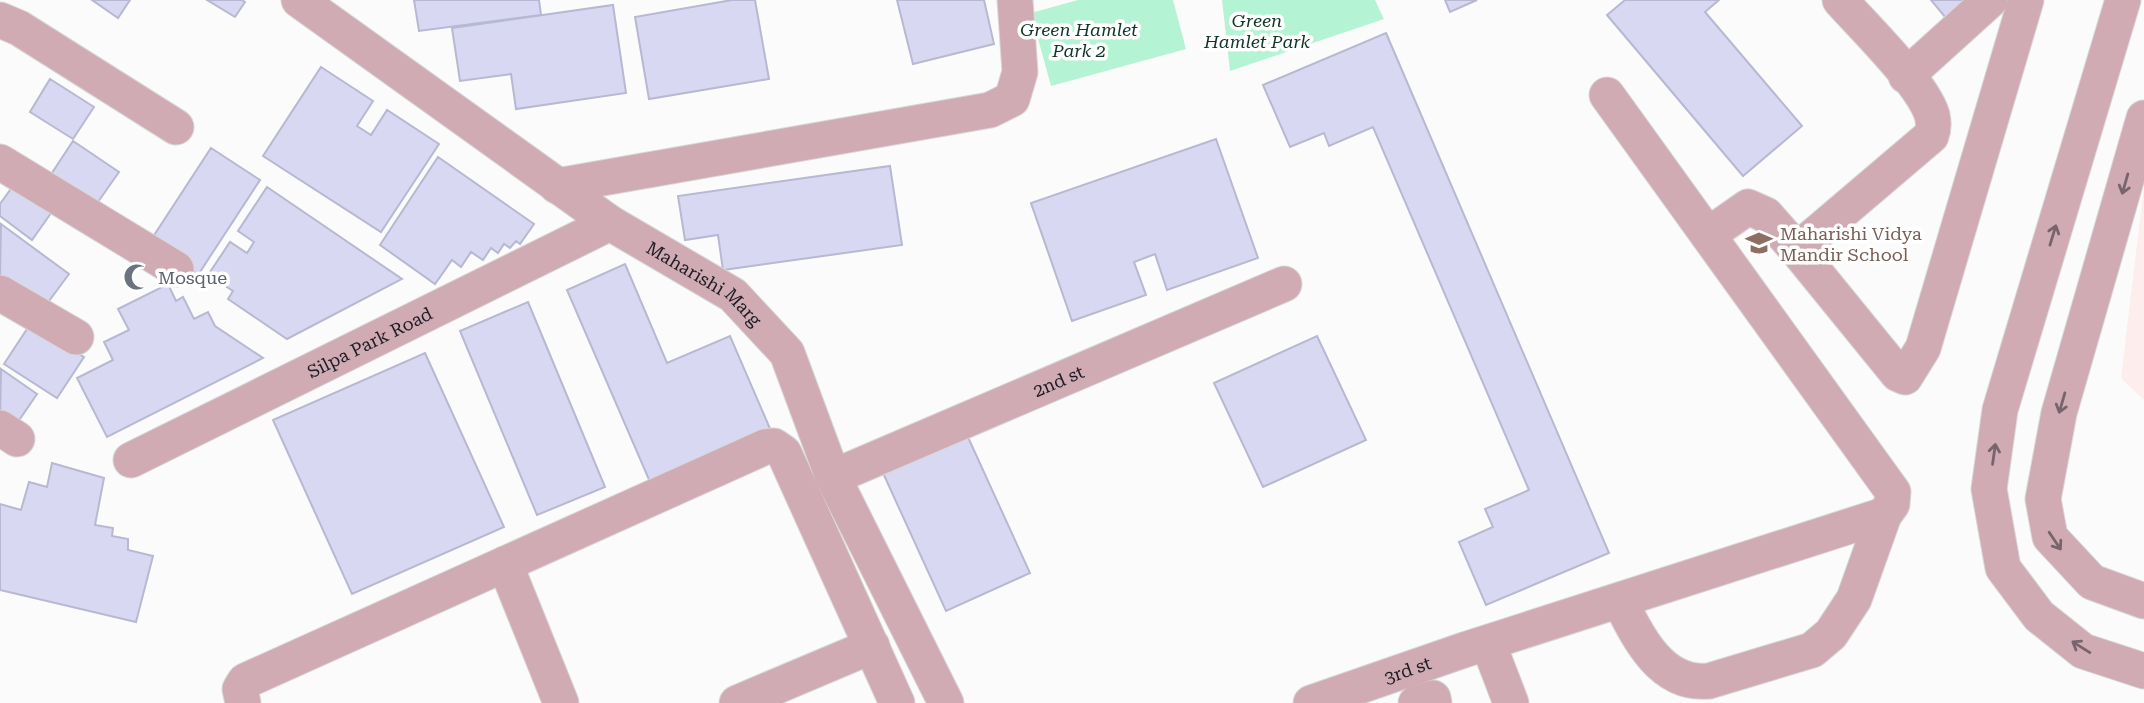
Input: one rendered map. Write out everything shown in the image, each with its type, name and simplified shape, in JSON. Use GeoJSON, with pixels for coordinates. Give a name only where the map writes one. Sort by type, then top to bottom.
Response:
{"type":"FeatureCollection","features":[{"type":"Feature","properties":{"kind":"street","name":"Maharishi Marg"},"geometry":{"type":"LineString","coordinates":[[299,0],[610,223],[733,295],[787,354],[833,477],[946,703]]}},
{"type":"Feature","properties":{"kind":"street"},"geometry":{"type":"LineString","coordinates":[[557,186],[990,110],[1012,99],[1020,72],[1015,0]]}},
{"type":"Feature","properties":{"kind":"street"},"geometry":{"type":"LineString","coordinates":[[1797,250],[1931,136],[1934,126],[1931,113],[1906,76],[1840,0]]}},
{"type":"Feature","properties":{"kind":"street"},"geometry":{"type":"LineString","coordinates":[[1906,76],[1990,0]]}},
{"type":"Feature","properties":{"kind":"street"},"geometry":{"type":"LineString","coordinates":[[1708,235],[1748,207],[1766,215],[1898,374],[1905,377],[1910,374],[1923,348],[2026,0]]}},
{"type":"Feature","properties":{"kind":"street"},"geometry":{"type":"LineString","coordinates":[[2123,0],[2000,410],[1989,489],[2003,568],[2039,616],[2083,651],[2144,671]]}},
{"type":"Feature","properties":{"kind":"street"},"geometry":{"type":"LineString","coordinates":[[0,20],[19,28],[176,127]]}},
{"type":"Feature","properties":{"kind":"street"},"geometry":{"type":"LineString","coordinates":[[1607,95],[1893,492],[1892,503],[1884,515],[1845,617],[1812,650],[1709,681],[1693,683],[1659,663],[1639,641],[1620,601]]}},
{"type":"Feature","properties":{"kind":"street"},"geometry":{"type":"LineString","coordinates":[[2137,599],[2092,582],[2065,555],[2050,537],[2043,499],[2059,413],[2144,118]]}},
{"type":"Feature","properties":{"kind":"street"},"geometry":{"type":"LineString","coordinates":[[0,162],[176,269]]}},
{"type":"Feature","properties":{"kind":"street","name":"Silpa Park Road"},"geometry":{"type":"LineString","coordinates":[[131,460],[610,223]]}},
{"type":"Feature","properties":{"kind":"street","name":"2nd st"},"geometry":{"type":"LineString","coordinates":[[833,477],[1283,285]]}},
{"type":"Feature","properties":{"kind":"street"},"geometry":{"type":"LineString","coordinates":[[0,293],[76,337]]}},
{"type":"Feature","properties":{"kind":"street"},"geometry":{"type":"LineString","coordinates":[[243,703],[240,689],[245,681],[765,447],[774,446],[784,453],[893,693],[926,663]]}},
{"type":"Feature","properties":{"kind":"street","name":"3rd st"},"geometry":{"type":"LineString","coordinates":[[1311,703],[1476,646],[1884,515]]}},
{"type":"Feature","properties":{"kind":"street"},"geometry":{"type":"LineString","coordinates":[[505,564],[561,703]]}},
{"type":"Feature","properties":{"kind":"street"},"geometry":{"type":"LineString","coordinates":[[737,703],[865,632],[896,603]]}},
{"type":"Feature","properties":{"kind":"street"},"geometry":{"type":"LineString","coordinates":[[1476,646],[1511,703]]}},
{"type":"Feature","properties":{"kind":"street"},"geometry":{"type":"LineString","coordinates":[[1416,703],[1433,698],[1434,703]]}},
{"type":"Feature","properties":{"kind":"shaded area"},"geometry":{"type":"Polygon","coordinates":[[[2144,186],[2144,400],[2121,378],[2144,186]]]}},
{"type":"Feature","properties":{"kind":"green space","name":"Green Hamlet Park 2"},"geometry":{"type":"Polygon","coordinates":[[[1078,0],[1173,0],[1186,49],[1051,86],[1031,13],[1078,0]]]}},
{"type":"Feature","properties":{"kind":"green space","name":"Green Hamlet Park"},"geometry":{"type":"Polygon","coordinates":[[[1222,0],[1375,0],[1384,19],[1230,71],[1222,0]]]}},
{"type":"Feature","properties":{"kind":"building"},"geometry":{"type":"Polygon","coordinates":[[[92,0],[130,0],[118,18],[92,0]]]}},
{"type":"Feature","properties":{"kind":"building"},"geometry":{"type":"Polygon","coordinates":[[[207,0],[242,0],[245,2],[235,17],[207,0]]]}},
{"type":"Feature","properties":{"kind":"building"},"geometry":{"type":"Polygon","coordinates":[[[414,0],[539,0],[541,15],[419,31],[414,0]]]}},
{"type":"Feature","properties":{"kind":"building"},"geometry":{"type":"Polygon","coordinates":[[[732,0],[755,0],[769,79],[649,99],[635,17],[732,0]]]}},
{"type":"Feature","properties":{"kind":"building"},"geometry":{"type":"Polygon","coordinates":[[[897,0],[984,0],[994,44],[913,64],[897,0]]]}},
{"type":"Feature","properties":{"kind":"building"},"geometry":{"type":"Polygon","coordinates":[[[1445,0],[1477,0],[1450,12],[1445,0]]]}},
{"type":"Feature","properties":{"kind":"building"},"geometry":{"type":"Polygon","coordinates":[[[1625,0],[1719,0],[1705,12],[1802,126],[1743,176],[1607,15],[1625,0]]]}},
{"type":"Feature","properties":{"kind":"building"},"geometry":{"type":"Polygon","coordinates":[[[1931,0],[1967,0],[1946,18],[1931,0]]]}},
{"type":"Feature","properties":{"kind":"building"},"geometry":{"type":"Polygon","coordinates":[[[613,5],[626,93],[516,109],[511,74],[460,81],[452,28],[613,5]]]}},
{"type":"Feature","properties":{"kind":"building"},"geometry":{"type":"Polygon","coordinates":[[[1386,33],[1609,553],[1486,605],[1459,542],[1493,527],[1485,509],[1529,490],[1373,127],[1329,146],[1324,133],[1290,147],[1263,85],[1386,33]]]}},
{"type":"Feature","properties":{"kind":"building"},"geometry":{"type":"Polygon","coordinates":[[[321,67],[373,101],[357,126],[371,135],[387,110],[439,144],[381,232],[263,156],[321,67]]]}},
{"type":"Feature","properties":{"kind":"building"},"geometry":{"type":"Polygon","coordinates":[[[50,79],[94,107],[73,139],[30,112],[50,79]]]}},
{"type":"Feature","properties":{"kind":"building"},"geometry":{"type":"Polygon","coordinates":[[[1216,139],[1258,258],[1167,290],[1155,254],[1134,262],[1146,295],[1072,321],[1031,203],[1216,139]]]}},
{"type":"Feature","properties":{"kind":"building"},"geometry":{"type":"Polygon","coordinates":[[[73,141],[119,172],[93,209],[48,179],[73,141]]]}},
{"type":"Feature","properties":{"kind":"building"},"geometry":{"type":"Polygon","coordinates":[[[211,148],[260,180],[198,275],[149,243],[211,148]]]}},
{"type":"Feature","properties":{"kind":"building"},"geometry":{"type":"Polygon","coordinates":[[[438,157],[534,224],[520,244],[516,241],[510,248],[504,244],[498,253],[491,248],[483,260],[471,252],[461,267],[452,260],[435,284],[380,245],[438,157]]]}},
{"type":"Feature","properties":{"kind":"building"},"geometry":{"type":"Polygon","coordinates":[[[890,166],[902,245],[723,270],[718,235],[685,240],[678,196],[890,166]]]}},
{"type":"Feature","properties":{"kind":"building"},"geometry":{"type":"Polygon","coordinates":[[[18,179],[56,206],[32,240],[0,216],[0,204],[18,179]]]}},
{"type":"Feature","properties":{"kind":"building"},"geometry":{"type":"Polygon","coordinates":[[[267,187],[402,279],[287,339],[228,299],[233,291],[208,275],[230,242],[247,253],[254,242],[238,231],[267,187]]]}},
{"type":"Feature","properties":{"kind":"building"},"geometry":{"type":"Polygon","coordinates":[[[1,224],[69,274],[43,309],[0,277],[1,224]]]}},
{"type":"Feature","properties":{"kind":"building"},"geometry":{"type":"Polygon","coordinates":[[[625,264],[667,363],[730,336],[771,431],[650,482],[567,290],[625,264]]]}},
{"type":"Feature","properties":{"kind":"building"},"geometry":{"type":"Polygon","coordinates":[[[168,284],[176,301],[183,297],[194,319],[208,312],[215,326],[263,358],[107,437],[77,378],[113,360],[104,342],[129,330],[118,309],[168,284]]]}},
{"type":"Feature","properties":{"kind":"building"},"geometry":{"type":"Polygon","coordinates":[[[528,302],[605,487],[537,515],[460,331],[528,302]]]}},
{"type":"Feature","properties":{"kind":"building"},"geometry":{"type":"Polygon","coordinates":[[[31,323],[84,357],[57,398],[4,364],[31,323]]]}},
{"type":"Feature","properties":{"kind":"building"},"geometry":{"type":"Polygon","coordinates":[[[1317,336],[1366,440],[1263,487],[1214,383],[1317,336]]]}},
{"type":"Feature","properties":{"kind":"building"},"geometry":{"type":"Polygon","coordinates":[[[425,353],[504,527],[352,594],[273,420],[425,353]]]}},
{"type":"Feature","properties":{"kind":"building"},"geometry":{"type":"Polygon","coordinates":[[[1,369],[37,394],[13,429],[0,420],[1,369]]]}},
{"type":"Feature","properties":{"kind":"building"},"geometry":{"type":"Polygon","coordinates":[[[967,435],[1030,573],[946,611],[883,473],[967,435]]]}},
{"type":"Feature","properties":{"kind":"building"},"geometry":{"type":"Polygon","coordinates":[[[52,463],[104,478],[95,525],[113,528],[112,536],[128,539],[128,550],[153,556],[136,622],[0,590],[0,504],[21,510],[29,482],[47,487],[52,463]]]}},
{"type":"Feature","properties":{"kind":"place","name":"Maharishi Vidya Mandir School"},"geometry":{"type":"Point","coordinates":[1759,243]}},
{"type":"Feature","properties":{"kind":"place","name":"Mosque"},"geometry":{"type":"Point","coordinates":[137,277]}}]}
